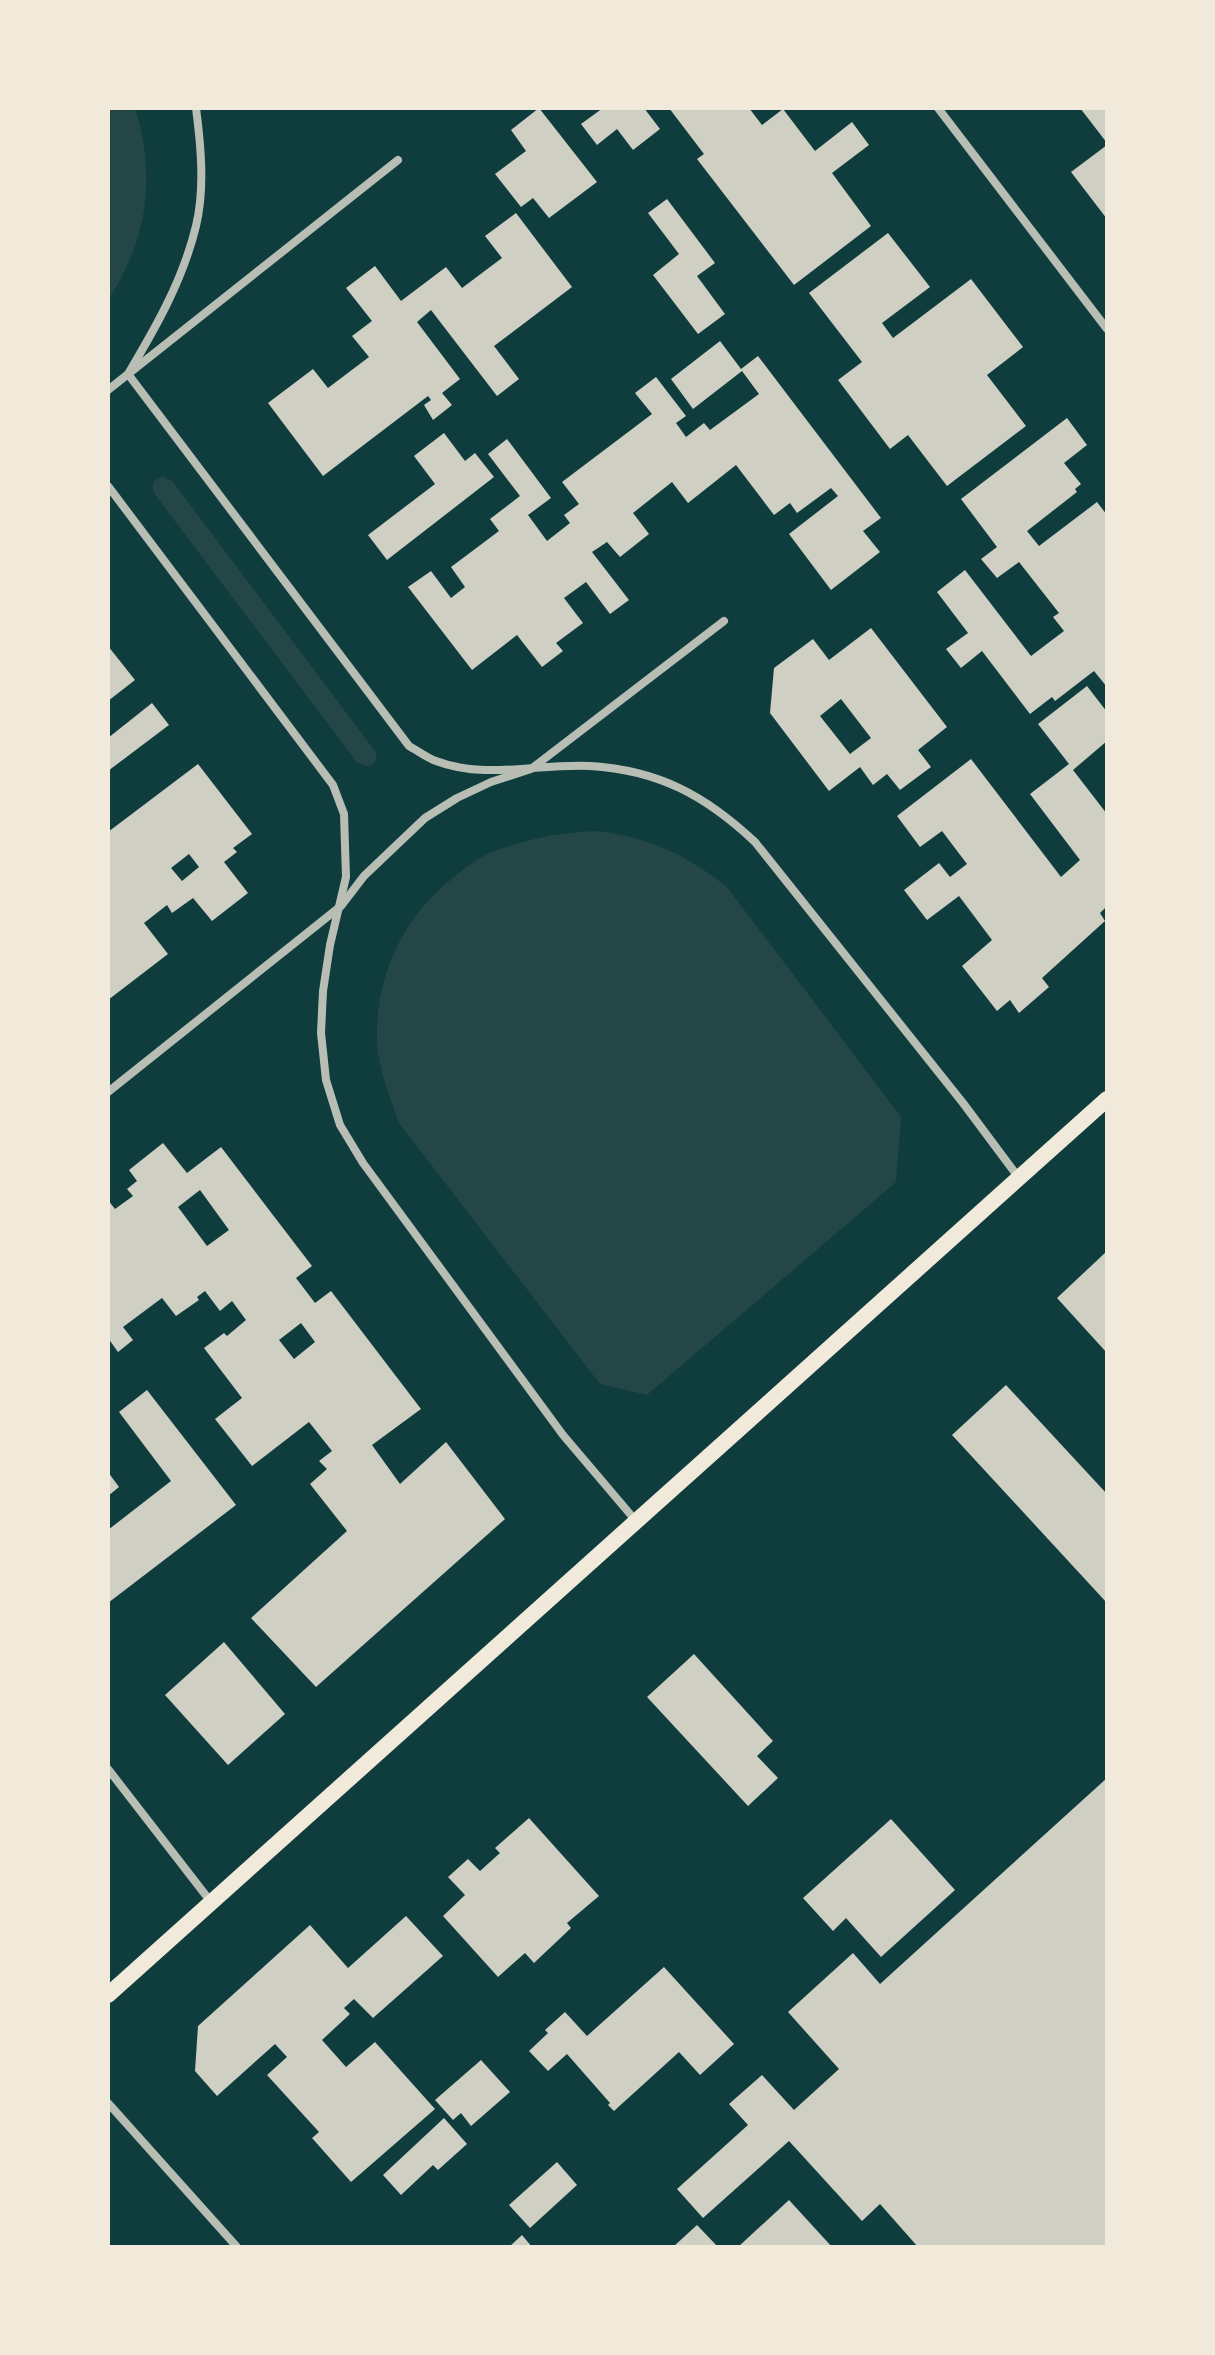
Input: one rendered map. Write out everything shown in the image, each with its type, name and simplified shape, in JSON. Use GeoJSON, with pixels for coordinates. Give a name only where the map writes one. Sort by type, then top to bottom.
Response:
{"type":"FeatureCollection","features":[{"type":"Feature","properties":{"kind":"main road"},"geometry":{"type":"LineString","coordinates":[[108,1995],[1107,1099]]}},
{"type":"Feature","properties":{"kind":"street"},"geometry":{"type":"LineString","coordinates":[[128,374],[170,299],[197,223],[201,164],[196,108]]}},
{"type":"Feature","properties":{"kind":"street"},"geometry":{"type":"LineString","coordinates":[[938,108],[1107,329]]}},
{"type":"Feature","properties":{"kind":"street"},"geometry":{"type":"LineString","coordinates":[[108,390],[398,160]]}},
{"type":"Feature","properties":{"kind":"street"},"geometry":{"type":"LineString","coordinates":[[128,374],[409,746],[436,761],[468,769],[589,766],[624,770],[672,784],[727,816],[755,842],[1019,1178]]}},
{"type":"Feature","properties":{"kind":"street"},"geometry":{"type":"LineString","coordinates":[[108,486],[333,785],[344,814],[346,877],[330,945],[321,1033],[326,1080],[340,1125],[363,1163],[563,1435],[636,1521]]}},
{"type":"Feature","properties":{"kind":"street"},"geometry":{"type":"LineString","coordinates":[[108,1092],[341,906],[364,876],[425,818],[491,782],[531,769],[724,621]]}},
{"type":"Feature","properties":{"kind":"street"},"geometry":{"type":"LineString","coordinates":[[108,1769],[211,1902]]}},
{"type":"Feature","properties":{"kind":"street"},"geometry":{"type":"LineString","coordinates":[[108,2103],[237,2247]]}},
{"type":"Feature","properties":{"kind":"shaded area"},"geometry":{"type":"Polygon","coordinates":[[[108,108],[135,108],[142,134],[146,183],[140,231],[122,277],[108,300],[108,108]]]}},
{"type":"Feature","properties":{"kind":"shaded area"},"geometry":{"type":"Polygon","coordinates":[[[163,476],[173,482],[375,751],[376,760],[372,765],[364,766],[356,761],[156,496],[153,482],[163,476]]]}},
{"type":"Feature","properties":{"kind":"shaded area"},"geometry":{"type":"Polygon","coordinates":[[[596,831],[633,838],[666,849],[727,887],[901,1117],[896,1182],[647,1395],[600,1384],[399,1123],[385,1083],[377,1041],[381,994],[387,971],[407,929],[436,893],[467,867],[490,853],[542,838],[596,831]]]}},
{"type":"Feature","properties":{"kind":"building"},"geometry":{"type":"Polygon","coordinates":[[[539,108],[597,182],[549,218],[533,198],[521,207],[495,174],[526,151],[511,130],[539,108]]]}},
{"type":"Feature","properties":{"kind":"building"},"geometry":{"type":"Polygon","coordinates":[[[603,108],[644,108],[660,129],[633,150],[617,129],[597,145],[581,124],[603,108]]]}},
{"type":"Feature","properties":{"kind":"building"},"geometry":{"type":"Polygon","coordinates":[[[669,108],[749,108],[762,125],[783,109],[815,151],[852,122],[869,145],[832,173],[871,226],[794,285],[697,159],[704,154],[669,108]]]}},
{"type":"Feature","properties":{"kind":"building"},"geometry":{"type":"Polygon","coordinates":[[[1080,108],[1107,108],[1107,143],[1087,117],[1080,108]]]}},
{"type":"Feature","properties":{"kind":"building"},"geometry":{"type":"Polygon","coordinates":[[[1107,145],[1107,219],[1071,172],[1107,145]]]}},
{"type":"Feature","properties":{"kind":"building"},"geometry":{"type":"Polygon","coordinates":[[[667,199],[715,263],[697,276],[725,314],[698,334],[653,275],[679,254],[648,213],[667,199]]]}},
{"type":"Feature","properties":{"kind":"building"},"geometry":{"type":"Polygon","coordinates":[[[516,213],[572,287],[494,346],[519,379],[497,396],[431,310],[417,322],[460,379],[442,393],[452,405],[433,420],[424,405],[431,400],[428,396],[323,476],[268,403],[313,369],[328,388],[369,357],[352,336],[372,321],[346,288],[375,266],[401,301],[446,267],[462,288],[502,258],[485,236],[516,213]]]}},
{"type":"Feature","properties":{"kind":"building"},"geometry":{"type":"Polygon","coordinates":[[[888,233],[930,287],[882,323],[893,338],[971,279],[1023,347],[987,375],[1026,426],[947,486],[908,435],[890,449],[838,380],[862,362],[809,293],[888,233]]]}},
{"type":"Feature","properties":{"kind":"building"},"geometry":{"type":"Polygon","coordinates":[[[720,341],[741,369],[758,356],[881,518],[863,531],[880,552],[831,590],[789,534],[838,496],[831,488],[797,513],[790,503],[774,515],[736,465],[688,503],[672,482],[633,513],[649,534],[620,557],[607,542],[592,552],[629,600],[610,614],[586,582],[564,598],[583,623],[556,643],[563,651],[542,667],[517,635],[472,670],[408,587],[431,571],[451,598],[465,587],[451,567],[499,531],[490,519],[520,496],[488,454],[507,439],[551,498],[528,515],[547,541],[570,523],[564,515],[579,504],[562,482],[652,414],[635,393],[656,377],[686,416],[676,423],[686,437],[704,423],[710,430],[759,394],[742,371],[693,409],[671,379],[720,341]]]}},
{"type":"Feature","properties":{"kind":"building"},"geometry":{"type":"Polygon","coordinates":[[[1067,418],[1087,445],[1064,463],[1081,484],[1075,489],[1077,492],[1027,531],[1039,546],[1097,502],[1107,515],[1107,687],[1094,671],[1055,701],[1052,697],[1030,714],[982,651],[961,668],[946,649],[968,633],[937,592],[965,570],[1031,656],[1064,631],[1053,617],[1059,613],[1019,562],[997,578],[981,559],[997,547],[961,499],[1067,418]]]}},
{"type":"Feature","properties":{"kind":"building"},"geometry":{"type":"Polygon","coordinates":[[[444,433],[465,461],[475,453],[494,477],[387,560],[368,535],[435,484],[414,456],[444,433]]]}},
{"type":"Feature","properties":{"kind":"building"},"geometry":{"type":"Polygon","coordinates":[[[871,628],[947,727],[918,750],[931,767],[900,790],[887,774],[873,785],[860,767],[829,791],[770,713],[774,668],[813,639],[829,660],[871,628]],[[841,699],[820,716],[850,754],[871,738],[841,699]]]}},
{"type":"Feature","properties":{"kind":"building"},"geometry":{"type":"Polygon","coordinates":[[[108,646],[135,680],[108,701],[108,646]]]}},
{"type":"Feature","properties":{"kind":"building"},"geometry":{"type":"Polygon","coordinates":[[[1087,686],[1107,712],[1107,741],[1073,770],[1107,814],[1107,906],[1100,913],[1105,921],[1042,978],[1049,987],[1019,1013],[1010,1000],[997,1011],[962,966],[992,940],[959,896],[927,920],[904,890],[939,863],[950,877],[967,864],[942,831],[920,847],[897,816],[971,759],[1061,877],[1080,860],[1030,794],[1069,764],[1038,724],[1087,686]]]}},
{"type":"Feature","properties":{"kind":"building"},"geometry":{"type":"Polygon","coordinates":[[[152,703],[169,725],[108,771],[108,738],[152,703]]]}},
{"type":"Feature","properties":{"kind":"building"},"geometry":{"type":"Polygon","coordinates":[[[198,764],[252,834],[233,848],[237,852],[224,862],[248,893],[212,921],[193,898],[172,913],[167,905],[144,923],[168,954],[108,1000],[108,832],[198,764]],[[189,854],[171,868],[182,881],[199,867],[189,854]]]}},
{"type":"Feature","properties":{"kind":"building"},"geometry":{"type":"Polygon","coordinates":[[[163,1143],[187,1173],[221,1147],[312,1266],[296,1278],[315,1303],[331,1291],[421,1409],[372,1445],[400,1484],[446,1442],[505,1519],[316,1687],[251,1618],[347,1531],[310,1484],[327,1469],[319,1461],[332,1451],[309,1422],[252,1466],[215,1419],[242,1398],[204,1348],[224,1333],[227,1336],[246,1320],[232,1301],[220,1311],[205,1291],[197,1297],[199,1300],[176,1316],[162,1298],[123,1327],[133,1340],[118,1352],[108,1338],[108,1200],[115,1209],[133,1196],[127,1189],[137,1181],[129,1170],[163,1143]],[[200,1190],[178,1207],[207,1246],[229,1230],[200,1190]],[[301,1323],[279,1340],[294,1359],[315,1342],[301,1323]]]}},
{"type":"Feature","properties":{"kind":"building"},"geometry":{"type":"Polygon","coordinates":[[[1107,1251],[1107,1353],[1057,1298],[1107,1251]]]}},
{"type":"Feature","properties":{"kind":"building"},"geometry":{"type":"Polygon","coordinates":[[[1006,1385],[1107,1494],[1107,1603],[952,1435],[1006,1385]]]}},
{"type":"Feature","properties":{"kind":"building"},"geometry":{"type":"Polygon","coordinates":[[[147,1390],[236,1505],[108,1603],[108,1530],[171,1481],[119,1412],[147,1390]]]}},
{"type":"Feature","properties":{"kind":"building"},"geometry":{"type":"Polygon","coordinates":[[[108,1472],[119,1487],[108,1496],[108,1472]]]}},
{"type":"Feature","properties":{"kind":"building"},"geometry":{"type":"Polygon","coordinates":[[[224,1642],[285,1714],[228,1765],[165,1695],[224,1642]]]}},
{"type":"Feature","properties":{"kind":"building"},"geometry":{"type":"Polygon","coordinates":[[[694,1654],[773,1741],[757,1756],[778,1778],[748,1806],[647,1697],[694,1654]]]}},
{"type":"Feature","properties":{"kind":"building"},"geometry":{"type":"Polygon","coordinates":[[[1107,1778],[1107,2247],[918,2247],[880,2204],[862,2221],[789,2141],[703,2218],[677,2189],[748,2125],[729,2104],[762,2075],[794,2110],[839,2069],[788,2012],[853,1953],[880,1984],[1107,1778]]]}},
{"type":"Feature","properties":{"kind":"building"},"geometry":{"type":"Polygon","coordinates":[[[529,1818],[599,1896],[567,1923],[571,1928],[534,1963],[525,1953],[498,1977],[443,1916],[465,1895],[448,1877],[468,1859],[480,1871],[500,1853],[495,1848],[529,1818]]]}},
{"type":"Feature","properties":{"kind":"building"},"geometry":{"type":"Polygon","coordinates":[[[891,1819],[955,1890],[881,1957],[846,1918],[833,1931],[803,1898],[891,1819]]]}},
{"type":"Feature","properties":{"kind":"building"},"geometry":{"type":"Polygon","coordinates":[[[406,1916],[443,1956],[373,2018],[354,1999],[344,2008],[350,2014],[322,2040],[346,2067],[375,2042],[435,2109],[351,2182],[312,2138],[319,2132],[267,2075],[287,2057],[275,2044],[217,2096],[195,2071],[198,2026],[310,1925],[348,1968],[406,1916]]]}},
{"type":"Feature","properties":{"kind":"building"},"geometry":{"type":"Polygon","coordinates":[[[664,1967],[734,2044],[700,2075],[679,2052],[614,2111],[567,2054],[548,2071],[529,2051],[548,2033],[545,2030],[565,2012],[587,2036],[664,1967]]]}},
{"type":"Feature","properties":{"kind":"building"},"geometry":{"type":"Polygon","coordinates":[[[481,2060],[510,2092],[471,2126],[461,2113],[453,2120],[435,2100],[481,2060]]]}},
{"type":"Feature","properties":{"kind":"building"},"geometry":{"type":"Polygon","coordinates":[[[444,2118],[467,2144],[438,2170],[433,2165],[401,2195],[383,2175],[444,2118]]]}},
{"type":"Feature","properties":{"kind":"building"},"geometry":{"type":"Polygon","coordinates":[[[557,2162],[577,2185],[530,2228],[509,2205],[557,2162]]]}},
{"type":"Feature","properties":{"kind":"building"},"geometry":{"type":"Polygon","coordinates":[[[789,2200],[832,2247],[738,2247],[789,2200]]]}},
{"type":"Feature","properties":{"kind":"building"},"geometry":{"type":"Polygon","coordinates":[[[697,2225],[718,2247],[673,2247],[697,2225]]]}},
{"type":"Feature","properties":{"kind":"building"},"geometry":{"type":"Polygon","coordinates":[[[522,2235],[532,2247],[509,2247],[522,2235]]]}}]}
